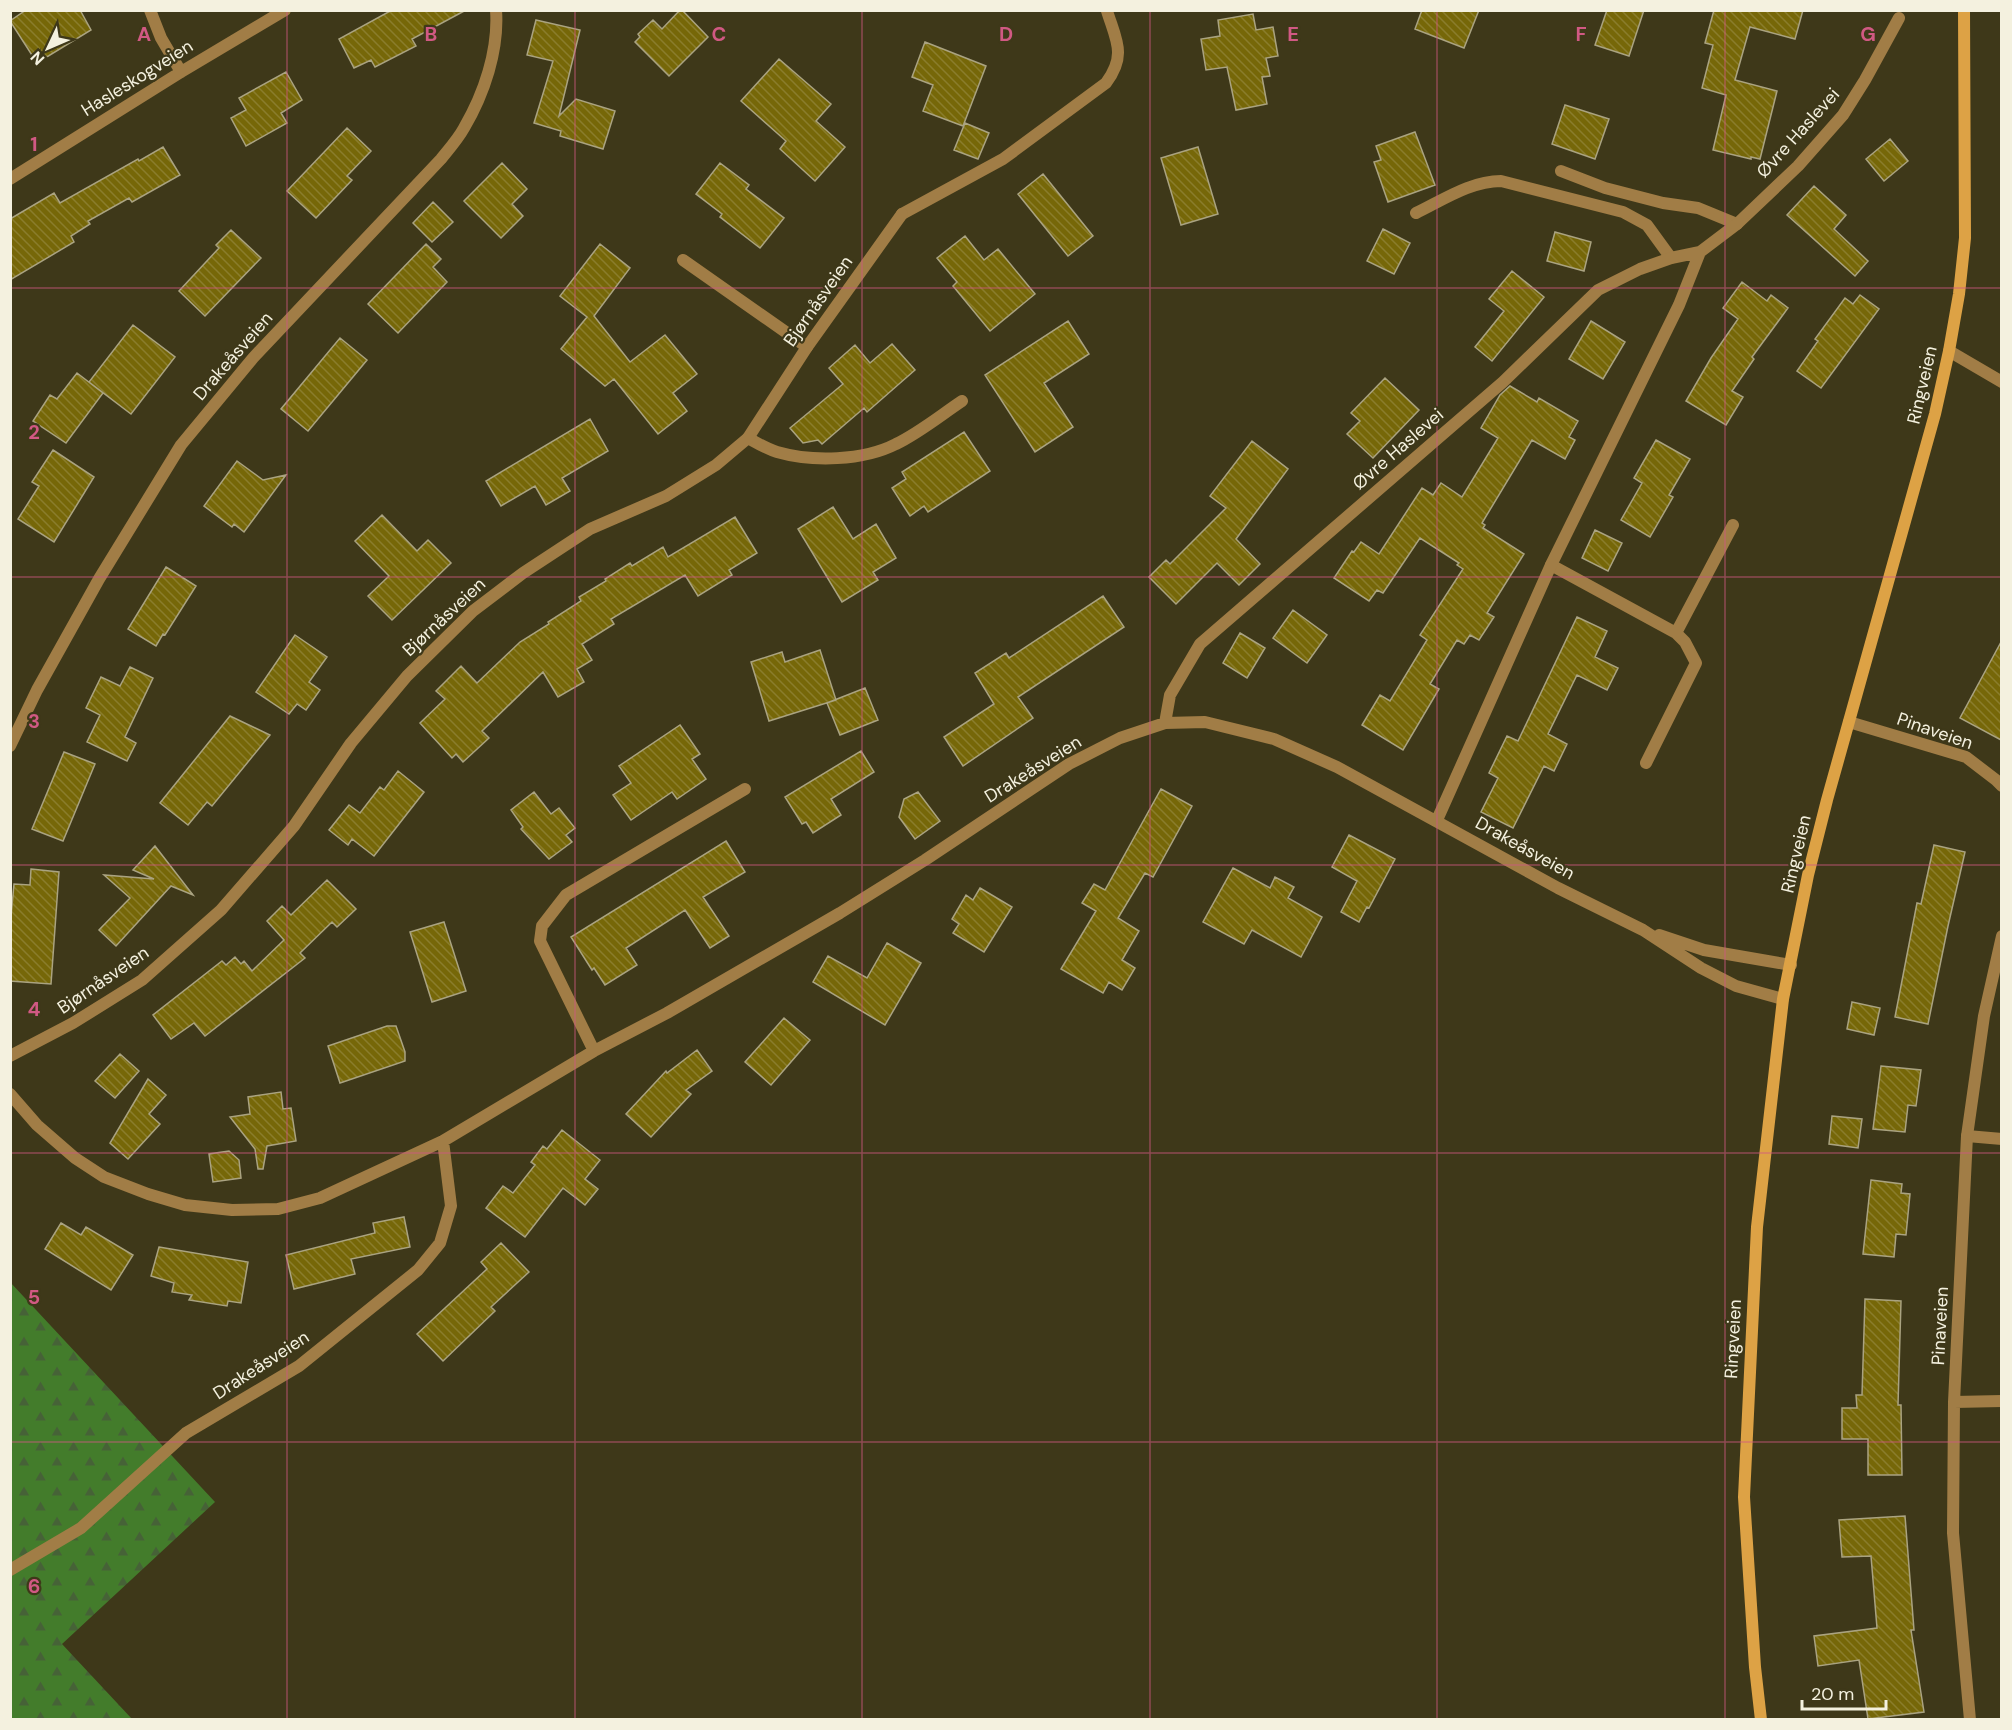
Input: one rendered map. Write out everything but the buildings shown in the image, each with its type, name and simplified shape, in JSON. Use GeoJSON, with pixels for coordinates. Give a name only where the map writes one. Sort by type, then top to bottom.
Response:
{"type":"FeatureCollection","features":[{"type":"Feature","properties":{"kind":"main road","name":"Ringveien"},"geometry":{"type":"LineString","coordinates":[[1761,1719],[1750,1602],[1744,1497],[1757,1227],[1783,999],[1808,876],[1827,800],[1935,414],[1949,351],[1959,294],[1965,238],[1964,10]]}},
{"type":"Feature","properties":{"kind":"street"},"geometry":{"type":"LineString","coordinates":[[150,10],[161,38],[181,72]]}},
{"type":"Feature","properties":{"kind":"street","name":"Hasleskogveien"},"geometry":{"type":"LineString","coordinates":[[10,179],[285,10]]}},
{"type":"Feature","properties":{"kind":"street","name":"Drakeåsveien"},"geometry":{"type":"LineString","coordinates":[[10,746],[37,690],[71,629],[181,446],[254,358],[441,159],[464,129],[484,87],[497,30],[496,10]]}},
{"type":"Feature","properties":{"kind":"street","name":"Bjørnåsveien"},"geometry":{"type":"LineString","coordinates":[[10,1056],[73,1023],[142,980],[220,910],[294,826],[351,743],[407,676],[473,611],[523,573],[590,529],[666,496],[716,465],[748,438],[807,347],[902,214],[1003,159],[1106,82],[1112,75],[1120,50],[1107,11]]}},
{"type":"Feature","properties":{"kind":"street","name":"Øvre Haslevei"},"geometry":{"type":"LineString","coordinates":[[1165,723],[1170,695],[1200,644],[1503,382],[1598,290],[1640,269],[1671,258],[1700,252],[1737,224],[1798,166],[1843,115],[1899,18]]}},
{"type":"Feature","properties":{"kind":"street"},"geometry":{"type":"LineString","coordinates":[[1561,171],[1605,188],[1664,203],[1698,208],[1737,224]]}},
{"type":"Feature","properties":{"kind":"street"},"geometry":{"type":"LineString","coordinates":[[1416,213],[1476,184],[1488,181],[1501,182],[1623,212],[1647,225],[1671,258]]}},
{"type":"Feature","properties":{"kind":"street"},"geometry":{"type":"LineString","coordinates":[[1437,820],[1551,566],[1679,305],[1700,252]]}},
{"type":"Feature","properties":{"kind":"street"},"geometry":{"type":"LineString","coordinates":[[683,260],[807,347]]}},
{"type":"Feature","properties":{"kind":"street"},"geometry":{"type":"LineString","coordinates":[[1949,351],[2001,382]]}},
{"type":"Feature","properties":{"kind":"street"},"geometry":{"type":"LineString","coordinates":[[748,438],[776,452],[822,459],[866,454],[896,444],[962,401]]}},
{"type":"Feature","properties":{"kind":"street"},"geometry":{"type":"LineString","coordinates":[[1676,633],[1733,525]]}},
{"type":"Feature","properties":{"kind":"street"},"geometry":{"type":"LineString","coordinates":[[1551,566],[1676,633],[1685,642],[1696,663],[1646,763]]}},
{"type":"Feature","properties":{"kind":"street","name":"Drakeåsveien"},"geometry":{"type":"LineString","coordinates":[[10,1094],[37,1125],[75,1158],[104,1177],[148,1194],[185,1205],[232,1210],[278,1209],[320,1198],[443,1142],[594,1051],[667,1013],[849,907],[925,861],[1069,764],[1120,738],[1165,723],[1204,722],[1274,739],[1337,767],[1558,888],[1643,930],[1701,968],[1736,986],[1783,999]]}},
{"type":"Feature","properties":{"kind":"street","name":"Pinaveien"},"geometry":{"type":"LineString","coordinates":[[1849,722],[1966,757],[2001,786]]}},
{"type":"Feature","properties":{"kind":"street"},"geometry":{"type":"LineString","coordinates":[[594,1051],[540,941],[542,926],[566,896],[745,789]]}},
{"type":"Feature","properties":{"kind":"street","name":"Drakeåsveien"},"geometry":{"type":"LineString","coordinates":[[1643,930],[1704,950],[1791,964]]}},
{"type":"Feature","properties":{"kind":"street","name":"Pinaveien"},"geometry":{"type":"LineString","coordinates":[[1970,1719],[1953,1533],[1954,1402],[1967,1136],[1984,1016],[2001,936]]}},
{"type":"Feature","properties":{"kind":"street"},"geometry":{"type":"LineString","coordinates":[[1967,1136],[2001,1139]]}},
{"type":"Feature","properties":{"kind":"street","name":"Drakeåsveien"},"geometry":{"type":"LineString","coordinates":[[10,1570],[81,1528],[186,1433],[299,1366],[418,1270],[440,1243],[451,1206],[443,1142]]}},
{"type":"Feature","properties":{"kind":"street"},"geometry":{"type":"LineString","coordinates":[[1954,1402],[2001,1401]]}},
{"type":"Feature","properties":{"kind":"green space"},"geometry":{"type":"Polygon","coordinates":[[[10,1282],[215,1502],[62,1644],[132,1719],[11,1719],[10,1282]]]}}]}
